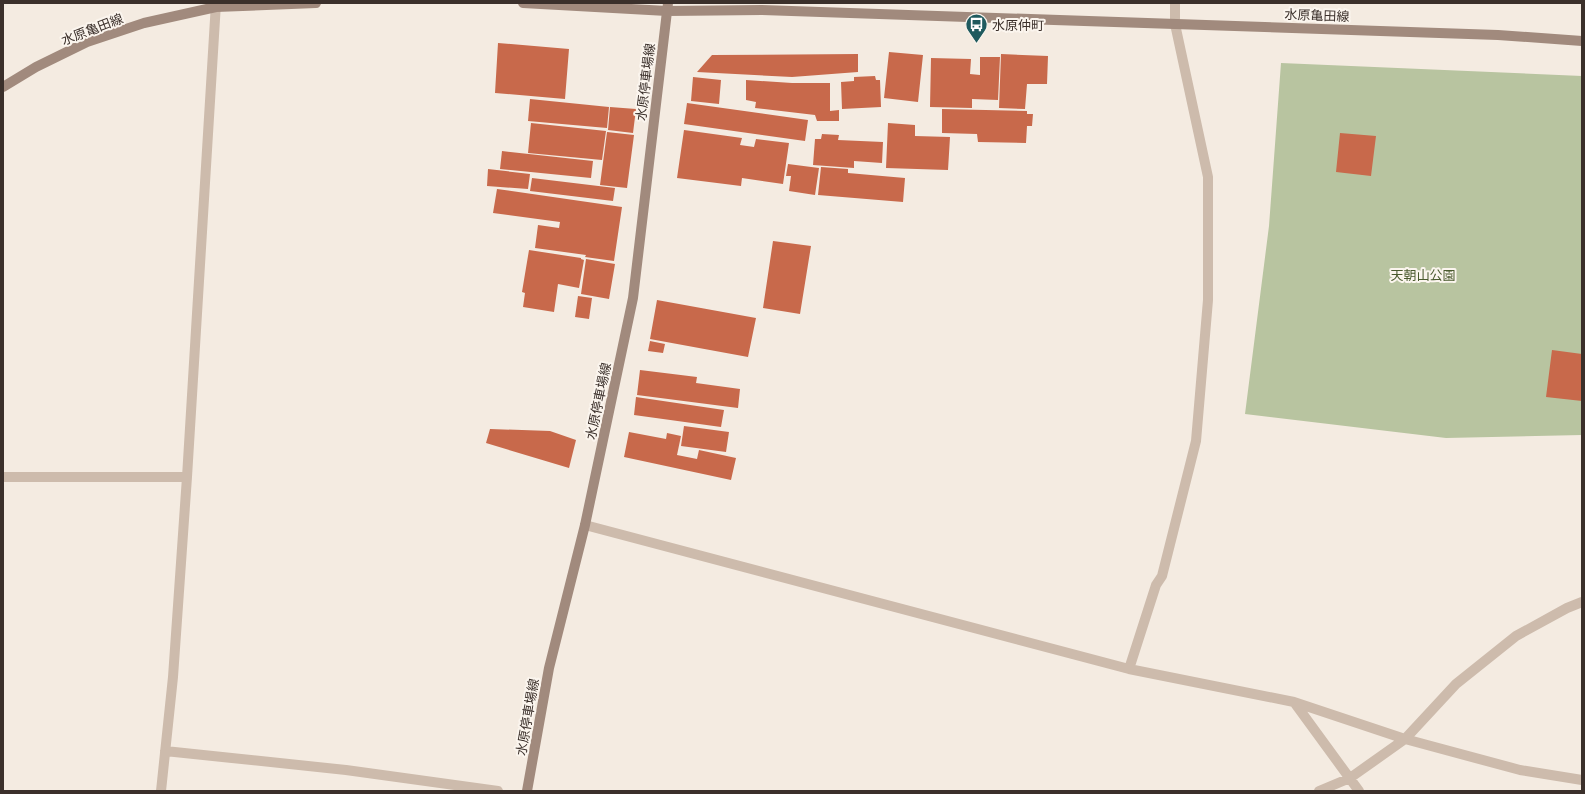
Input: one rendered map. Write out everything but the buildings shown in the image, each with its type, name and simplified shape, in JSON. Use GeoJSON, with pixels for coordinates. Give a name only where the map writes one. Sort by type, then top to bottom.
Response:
{"type":"FeatureCollection","features":[{"type":"Feature","properties":{"kind":"main road","name":"水原亀田線"},"geometry":{"type":"LineString","coordinates":[[3,87],[36,67],[87,42],[144,23],[216,5],[316,3]]}},
{"type":"Feature","properties":{"kind":"main road","name":"水原亀田線"},"geometry":{"type":"LineString","coordinates":[[523,3],[1498,35],[1582,41]]}},
{"type":"Feature","properties":{"kind":"main road","name":"水原停車場線"},"geometry":{"type":"LineString","coordinates":[[527,791],[549,668],[585,525],[633,298],[667,7]]}},
{"type":"Feature","properties":{"kind":"street"},"geometry":{"type":"LineString","coordinates":[[1130,669],[1156,585],[1162,576],[1196,442],[1208,300],[1208,177],[1175,24],[1176,3]]}},
{"type":"Feature","properties":{"kind":"street"},"geometry":{"type":"LineString","coordinates":[[161,791],[173,677],[187,477],[216,5]]}},
{"type":"Feature","properties":{"kind":"street"},"geometry":{"type":"LineString","coordinates":[[3,477],[187,477]]}},
{"type":"Feature","properties":{"kind":"street"},"geometry":{"type":"LineString","coordinates":[[585,525],[1130,669],[1294,702],[1405,738],[1520,770],[1582,780]]}},
{"type":"Feature","properties":{"kind":"street"},"geometry":{"type":"LineString","coordinates":[[1319,791],[1350,778],[1405,738],[1456,684],[1516,636],[1567,608],[1582,602]]}},
{"type":"Feature","properties":{"kind":"street"},"geometry":{"type":"LineString","coordinates":[[1294,702],[1359,791]]}},
{"type":"Feature","properties":{"kind":"street"},"geometry":{"type":"LineString","coordinates":[[166,751],[346,770],[498,791]]}},
{"type":"Feature","properties":{"kind":"green space","name":"天朝山公園"},"geometry":{"type":"Polygon","coordinates":[[[1281,63],[1582,76],[1582,435],[1446,438],[1245,414],[1269,226],[1281,63]]]}},
{"type":"Feature","properties":{"kind":"place","name":"水原仲町"},"geometry":{"type":"Point","coordinates":[977,44]}}]}
